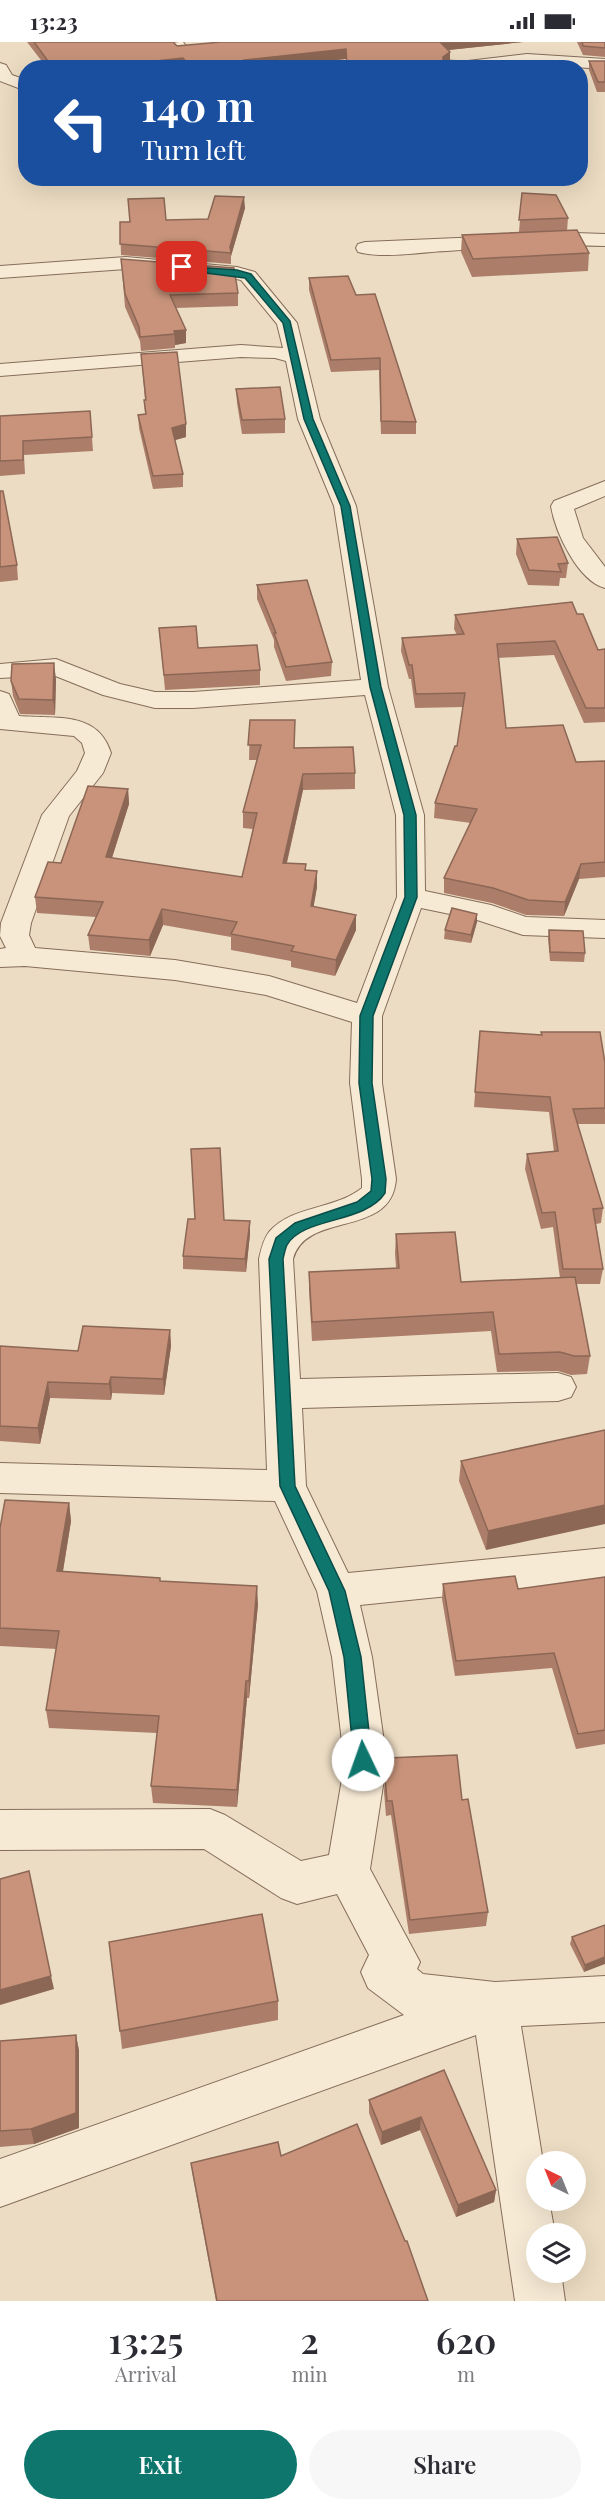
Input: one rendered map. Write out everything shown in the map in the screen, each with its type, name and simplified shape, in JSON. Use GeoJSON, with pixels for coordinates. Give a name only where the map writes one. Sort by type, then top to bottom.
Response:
{"type":"FeatureCollection","features":[{"type":"Feature","properties":{"kind":"street"},"geometry":{"type":"LineString","coordinates":[[177,45],[202,46]]}},
{"type":"Feature","properties":{"kind":"street"},"geometry":{"type":"LineString","coordinates":[[177,45],[189,60]]}},
{"type":"Feature","properties":{"kind":"street"},"geometry":{"type":"LineString","coordinates":[[519,60],[543,60]]}},
{"type":"Feature","properties":{"kind":"street"},"geometry":{"type":"LineString","coordinates":[[588,63],[605,64]]}},
{"type":"Feature","properties":{"kind":"street"},"geometry":{"type":"LineString","coordinates":[[0,68],[6,78],[18,83]]}},
{"type":"Feature","properties":{"kind":"street"},"geometry":{"type":"LineString","coordinates":[[365,248],[406,249],[480,241],[570,238],[605,240]]}},
{"type":"Feature","properties":{"kind":"street"},"geometry":{"type":"LineString","coordinates":[[0,272],[126,263],[237,273],[248,276],[287,323],[309,419],[345,506],[375,687],[410,815],[411,897],[367,1016],[366,1083],[379,1179],[378,1193],[362,1206],[300,1226],[281,1241],[276,1259],[287,1486],[337,1591],[352,1657],[363,1742],[363,1779],[348,1871],[397,1962],[384,1972],[414,1996],[495,2005],[605,1999]]}},
{"type":"Feature","properties":{"kind":"street"},"geometry":{"type":"LineString","coordinates":[[0,370],[241,351],[260,351],[294,357]]}},
{"type":"Feature","properties":{"kind":"street"},"geometry":{"type":"LineString","coordinates":[[605,488],[562,506],[564,520],[577,551],[605,581]]}},
{"type":"Feature","properties":{"kind":"street"},"geometry":{"type":"LineString","coordinates":[[1,670],[56,667],[112,690],[163,700],[193,700],[375,687]]}},
{"type":"Feature","properties":{"kind":"street"},"geometry":{"type":"LineString","coordinates":[[0,699],[9,723],[81,729],[94,740],[98,753],[90,773],[56,814],[16,923],[12,957],[175,970],[269,986],[367,1016]]}},
{"type":"Feature","properties":{"kind":"street"},"geometry":{"type":"LineString","coordinates":[[411,897],[481,911],[523,926],[605,929]]}},
{"type":"Feature","properties":{"kind":"street"},"geometry":{"type":"LineString","coordinates":[[283,1394],[558,1387]]}},
{"type":"Feature","properties":{"kind":"street"},"geometry":{"type":"LineString","coordinates":[[0,1478],[287,1486]]}},
{"type":"Feature","properties":{"kind":"street"},"geometry":{"type":"LineString","coordinates":[[337,1591],[605,1564]]}},
{"type":"Feature","properties":{"kind":"street"},"geometry":{"type":"LineString","coordinates":[[0,1830],[210,1829],[297,1883],[348,1871]]}},
{"type":"Feature","properties":{"kind":"street"},"geometry":{"type":"LineString","coordinates":[[0,2183],[495,2005]]}},
{"type":"Feature","properties":{"kind":"street"},"geometry":{"type":"LineString","coordinates":[[495,2005],[540,2301]]}},
{"type":"Feature","properties":{"kind":"building"},"geometry":{"type":"Polygon","coordinates":[[[34,42],[173,42],[177,46],[221,42],[440,42],[450,52],[443,57],[443,60],[347,60],[346,49],[244,60],[185,60],[183,58],[47,60],[34,42]]]}},
{"type":"Feature","properties":{"kind":"building"},"geometry":{"type":"Polygon","coordinates":[[[582,42],[605,42],[605,48],[583,46],[582,42]]]}},
{"type":"Feature","properties":{"kind":"building"},"geometry":{"type":"Polygon","coordinates":[[[589,61],[605,61],[605,82],[598,82],[589,61]]]}},
{"type":"Feature","properties":{"kind":"building"},"geometry":{"type":"Polygon","coordinates":[[[522,193],[556,195],[568,218],[519,220],[522,193]]]}},
{"type":"Feature","properties":{"kind":"building"},"geometry":{"type":"Polygon","coordinates":[[[215,196],[244,197],[230,247],[231,253],[120,244],[120,222],[130,222],[128,199],[164,198],[166,220],[208,219],[215,196]]]}},
{"type":"Feature","properties":{"kind":"building"},"geometry":{"type":"Polygon","coordinates":[[[577,230],[589,253],[473,259],[462,235],[577,230]]]}},
{"type":"Feature","properties":{"kind":"building"},"geometry":{"type":"Polygon","coordinates":[[[121,259],[234,268],[238,293],[170,295],[186,330],[174,331],[175,334],[140,337],[139,327],[125,294],[121,259]]]}},
{"type":"Feature","properties":{"kind":"building"},"geometry":{"type":"Polygon","coordinates":[[[348,276],[356,295],[375,294],[416,422],[381,421],[380,358],[331,360],[309,278],[348,276]]]}},
{"type":"Feature","properties":{"kind":"building"},"geometry":{"type":"Polygon","coordinates":[[[177,352],[186,424],[172,428],[183,474],[153,476],[138,415],[146,414],[141,354],[177,352]]]}},
{"type":"Feature","properties":{"kind":"building"},"geometry":{"type":"Polygon","coordinates":[[[280,387],[285,419],[242,420],[236,389],[280,387]]]}},
{"type":"Feature","properties":{"kind":"building"},"geometry":{"type":"Polygon","coordinates":[[[90,411],[92,437],[23,441],[23,460],[0,461],[0,416],[90,411]]]}},
{"type":"Feature","properties":{"kind":"building"},"geometry":{"type":"Polygon","coordinates":[[[0,491],[3,491],[17,565],[0,567],[0,491]]]}},
{"type":"Feature","properties":{"kind":"building"},"geometry":{"type":"Polygon","coordinates":[[[557,537],[568,563],[558,564],[561,572],[529,570],[517,539],[557,537]]]}},
{"type":"Feature","properties":{"kind":"building"},"geometry":{"type":"Polygon","coordinates":[[[307,580],[332,662],[286,667],[274,633],[276,633],[257,585],[307,580]]]}},
{"type":"Feature","properties":{"kind":"building"},"geometry":{"type":"Polygon","coordinates":[[[572,602],[577,614],[583,614],[598,650],[605,649],[605,708],[586,708],[555,641],[497,644],[506,728],[563,725],[576,762],[605,761],[605,862],[581,864],[565,902],[528,900],[493,888],[444,878],[477,809],[435,803],[455,746],[457,746],[465,693],[416,694],[412,665],[409,665],[402,638],[464,634],[455,615],[572,602]]]}},
{"type":"Feature","properties":{"kind":"building"},"geometry":{"type":"Polygon","coordinates":[[[196,626],[198,648],[257,645],[260,670],[164,675],[159,628],[196,626]]]}},
{"type":"Feature","properties":{"kind":"building"},"geometry":{"type":"Polygon","coordinates":[[[54,663],[53,700],[19,699],[11,681],[12,664],[54,663]]]}},
{"type":"Feature","properties":{"kind":"building"},"geometry":{"type":"Polygon","coordinates":[[[250,720],[295,720],[294,748],[353,747],[355,773],[303,774],[283,863],[306,864],[305,870],[317,871],[311,906],[356,915],[336,960],[291,951],[294,946],[231,934],[237,922],[162,909],[149,940],[88,935],[103,902],[35,897],[48,862],[61,863],[88,786],[128,789],[106,857],[242,877],[257,813],[243,812],[261,745],[248,745],[250,720]]]}},
{"type":"Feature","properties":{"kind":"building"},"geometry":{"type":"Polygon","coordinates":[[[452,908],[477,914],[471,935],[445,930],[452,908]]]}},
{"type":"Feature","properties":{"kind":"building"},"geometry":{"type":"Polygon","coordinates":[[[549,930],[583,931],[585,953],[550,952],[549,930]]]}},
{"type":"Feature","properties":{"kind":"building"},"geometry":{"type":"Polygon","coordinates":[[[480,1031],[542,1035],[541,1032],[600,1032],[605,1063],[605,1108],[573,1109],[603,1208],[593,1209],[603,1269],[563,1269],[555,1212],[542,1213],[527,1154],[558,1151],[550,1097],[475,1092],[480,1031]]]}},
{"type":"Feature","properties":{"kind":"building"},"geometry":{"type":"Polygon","coordinates":[[[220,1148],[224,1220],[250,1221],[245,1259],[183,1256],[188,1219],[195,1219],[191,1149],[220,1148]]]}},
{"type":"Feature","properties":{"kind":"building"},"geometry":{"type":"Polygon","coordinates":[[[455,1232],[461,1282],[575,1277],[590,1356],[574,1356],[560,1352],[499,1354],[493,1312],[312,1322],[309,1272],[399,1268],[396,1234],[455,1232]]]}},
{"type":"Feature","properties":{"kind":"building"},"geometry":{"type":"Polygon","coordinates":[[[83,1326],[170,1330],[163,1379],[111,1377],[109,1384],[48,1382],[38,1428],[0,1426],[0,1346],[78,1351],[83,1326]]]}},
{"type":"Feature","properties":{"kind":"building"},"geometry":{"type":"Polygon","coordinates":[[[605,1430],[605,1505],[488,1531],[461,1461],[605,1430]]]}},
{"type":"Feature","properties":{"kind":"building"},"geometry":{"type":"Polygon","coordinates":[[[5,1500],[69,1503],[57,1571],[160,1578],[160,1581],[257,1586],[237,1790],[151,1786],[159,1716],[46,1710],[59,1631],[0,1628],[0,1528],[5,1500]]]}},
{"type":"Feature","properties":{"kind":"building"},"geometry":{"type":"Polygon","coordinates":[[[515,1576],[518,1589],[605,1577],[605,1730],[578,1734],[554,1653],[456,1661],[443,1584],[515,1576]]]}},
{"type":"Feature","properties":{"kind":"building"},"geometry":{"type":"Polygon","coordinates":[[[457,1755],[462,1800],[468,1799],[488,1912],[410,1920],[392,1801],[387,1801],[385,1777],[387,1758],[457,1755]]]}},
{"type":"Feature","properties":{"kind":"building"},"geometry":{"type":"Polygon","coordinates":[[[29,1871],[51,1976],[0,1990],[0,1879],[29,1871]]]}},
{"type":"Feature","properties":{"kind":"building"},"geometry":{"type":"Polygon","coordinates":[[[262,1914],[278,2001],[120,2031],[109,1942],[262,1914]]]}},
{"type":"Feature","properties":{"kind":"building"},"geometry":{"type":"Polygon","coordinates":[[[605,1925],[605,1957],[585,1965],[572,1937],[605,1925]]]}},
{"type":"Feature","properties":{"kind":"building"},"geometry":{"type":"Polygon","coordinates":[[[76,2035],[76,2113],[31,2129],[0,2131],[0,2041],[76,2035]]]}},
{"type":"Feature","properties":{"kind":"building"},"geometry":{"type":"Polygon","coordinates":[[[444,2070],[496,2190],[458,2205],[421,2117],[382,2132],[369,2100],[444,2070]]]}},
{"type":"Feature","properties":{"kind":"building"},"geometry":{"type":"Polygon","coordinates":[[[357,2124],[405,2241],[407,2241],[428,2301],[217,2301],[191,2163],[278,2142],[281,2156],[357,2124]]]}},
{"type":"Feature","properties":{"kind":"route"},"geometry":{"type":"LineString","coordinates":[[182,267],[248,276],[287,323],[309,419],[345,506],[375,687],[410,815],[411,897],[367,1016],[366,1083],[379,1179],[378,1193],[362,1206],[300,1226],[281,1241],[276,1259],[287,1486],[337,1591],[352,1657],[363,1742],[363,1760]]}}]}
